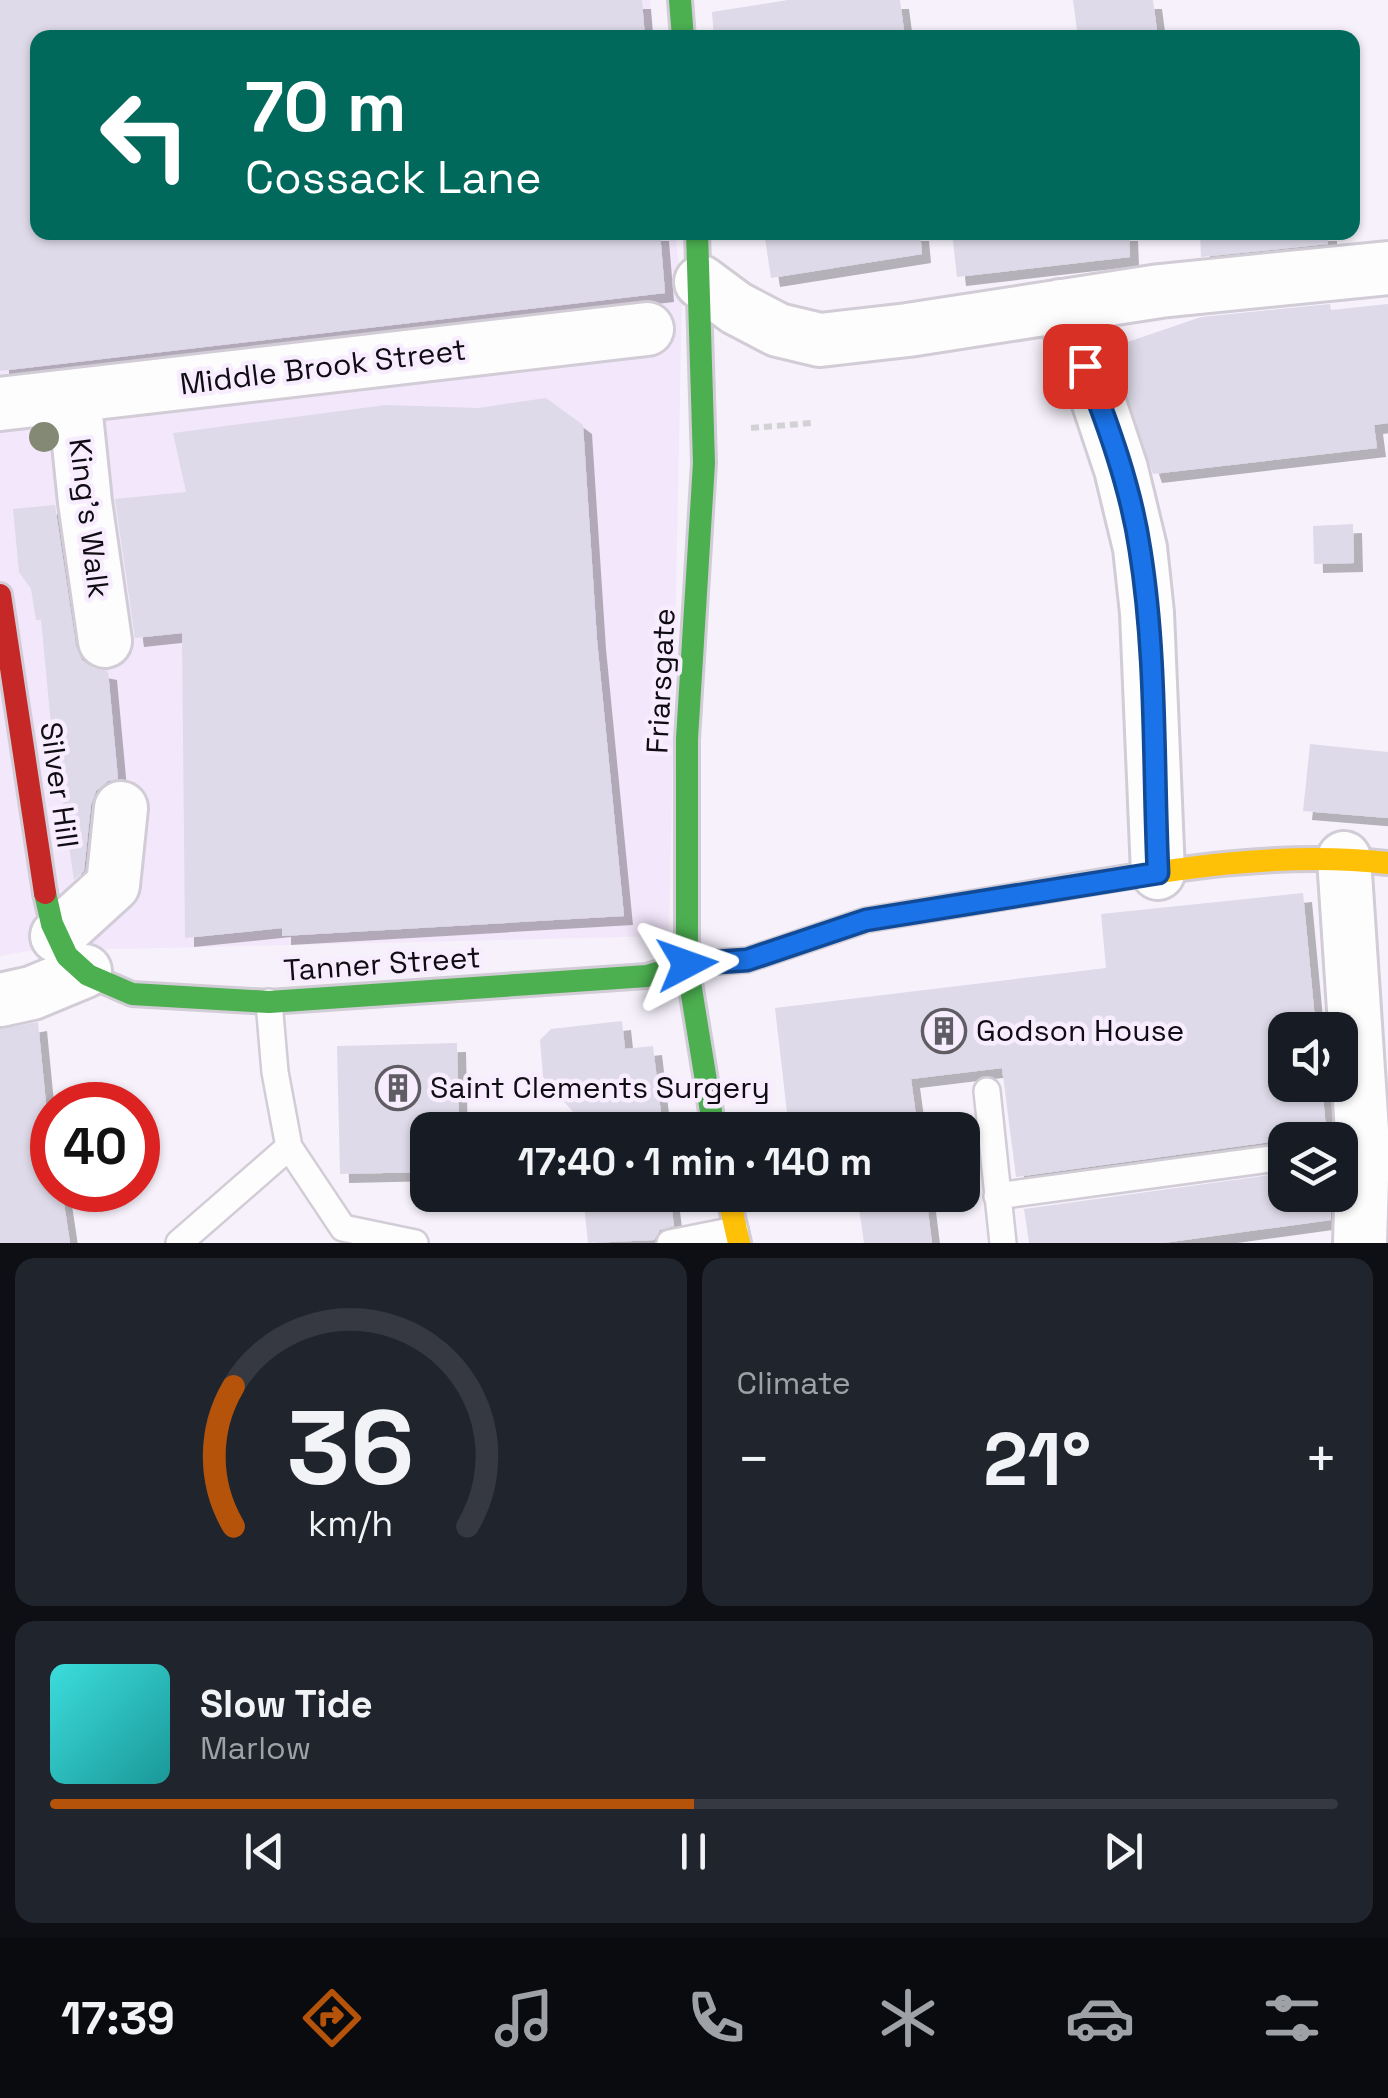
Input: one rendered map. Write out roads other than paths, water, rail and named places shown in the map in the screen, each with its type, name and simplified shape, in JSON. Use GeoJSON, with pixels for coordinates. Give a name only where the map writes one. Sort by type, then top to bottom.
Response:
{"type":"FeatureCollection","features":[{"type":"Feature","properties":{"kind":"street"},"geometry":{"type":"LineString","coordinates":[[680,0],[682,30]]}},
{"type":"Feature","properties":{"kind":"street"},"geometry":{"type":"LineString","coordinates":[[682,305],[736,308],[778,330],[820,340],[1160,291],[1388,268]]}},
{"type":"Feature","properties":{"kind":"street","name":"Middle Brook Street"},"geometry":{"type":"LineString","coordinates":[[0,404],[682,305]]}},
{"type":"Feature","properties":{"kind":"street","name":"Friarsgate"},"geometry":{"type":"LineString","coordinates":[[682,305],[704,463],[686,739],[687,964],[711,1112]]}},
{"type":"Feature","properties":{"kind":"street"},"geometry":{"type":"LineString","coordinates":[[1060,306],[1103,415],[1140,548],[1147,614],[1158,873]]}},
{"type":"Feature","properties":{"kind":"street","name":"King's Walk"},"geometry":{"type":"LineString","coordinates":[[74,396],[105,641]]}},
{"type":"Feature","properties":{"kind":"street","name":"Silver Hill"},"geometry":{"type":"LineString","coordinates":[[0,595],[43,882],[71,954]]}},
{"type":"Feature","properties":{"kind":"street"},"geometry":{"type":"LineString","coordinates":[[0,1000],[32,993],[71,954],[113,886],[121,808]]}},
{"type":"Feature","properties":{"kind":"street"},"geometry":{"type":"LineString","coordinates":[[1353,1122],[1366,861]]}},
{"type":"Feature","properties":{"kind":"street","name":"Tanner Street"},"geometry":{"type":"LineString","coordinates":[[71,954],[112,988],[132,994],[269,1002],[647,976],[687,964],[747,960],[866,920],[1158,873],[1247,863],[1366,861]]}},
{"type":"Feature","properties":{"kind":"street"},"geometry":{"type":"LineString","coordinates":[[1357,1212],[1360,1243]]}},
{"type":"Feature","properties":{"kind":"lane"},"geometry":{"type":"LineString","coordinates":[[269,1002],[275,1072],[289,1147],[344,1228],[415,1243]]}},
{"type":"Feature","properties":{"kind":"lane"},"geometry":{"type":"LineString","coordinates":[[987,1091],[1003,1243]]}},
{"type":"Feature","properties":{"kind":"lane"},"geometry":{"type":"LineString","coordinates":[[179,1243],[289,1147]]}},
{"type":"Feature","properties":{"kind":"lane"},"geometry":{"type":"LineString","coordinates":[[997,1196],[1268,1159]]}},
{"type":"Feature","properties":{"kind":"lane"},"geometry":{"type":"LineString","coordinates":[[670,1243],[737,1236]]}},
{"type":"Feature","properties":{"kind":"place","name":"Godson House"},"geometry":{"type":"Point","coordinates":[944,1031]}},
{"type":"Feature","properties":{"kind":"place","name":"Saint Clements Surgery"},"geometry":{"type":"Point","coordinates":[398,1088]}}]}
